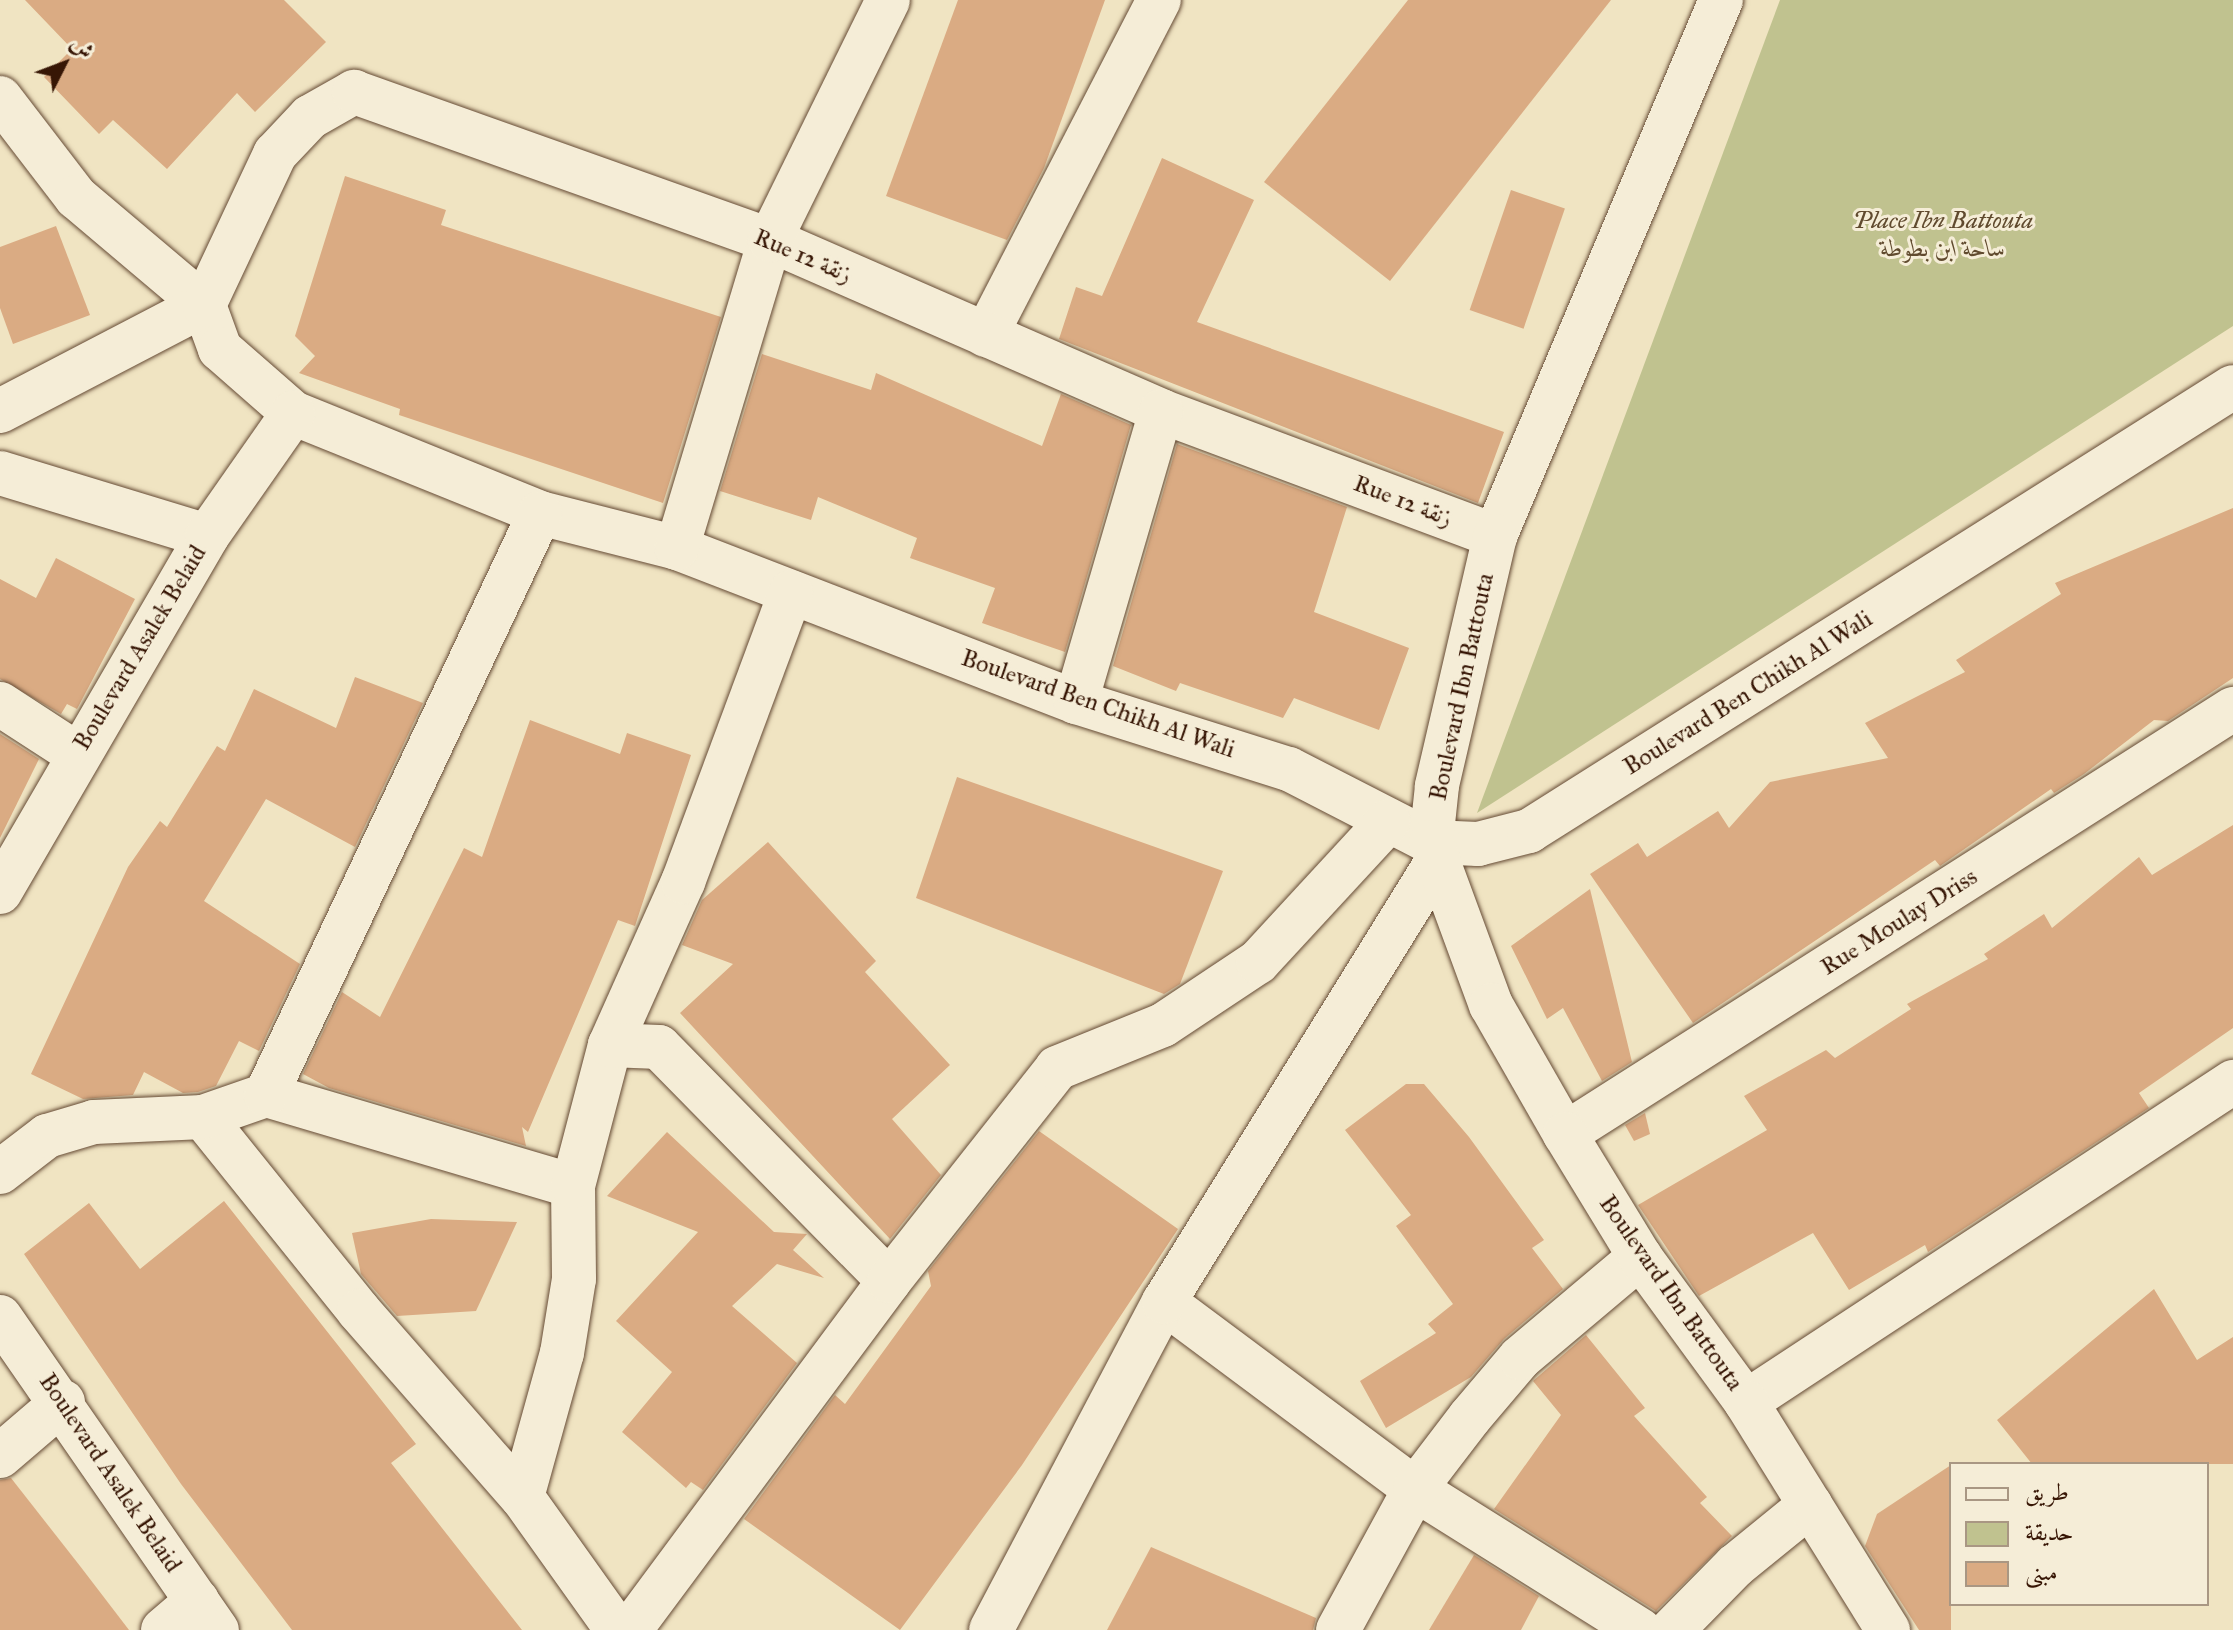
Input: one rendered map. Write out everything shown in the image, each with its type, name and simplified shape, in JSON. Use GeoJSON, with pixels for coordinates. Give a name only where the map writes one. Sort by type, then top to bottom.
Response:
{"type":"FeatureCollection","features":[{"type":"Feature","properties":{"kind":"street"},"geometry":{"type":"LineString","coordinates":[[677,548],[770,240],[888,0]]}},
{"type":"Feature","properties":{"kind":"street"},"geometry":{"type":"LineString","coordinates":[[986,335],[1159,0]]}},
{"type":"Feature","properties":{"kind":"street","name":"Boulevard Ibn Battouta"},"geometry":{"type":"LineString","coordinates":[[1721,0],[1495,536],[1437,786],[1435,851],[1491,1005],[1565,1134],[1640,1257],[1746,1402],[1888,1630]]}},
{"type":"Feature","properties":{"kind":"street","name":"Rue 12 زنقة"},"geometry":{"type":"LineString","coordinates":[[204,305],[275,154],[310,117],[354,92],[770,240],[1161,411],[1495,536]]}},
{"type":"Feature","properties":{"kind":"street","name":"Boulevard Ben Chikh Al Wali"},"geometry":{"type":"LineString","coordinates":[[0,98],[76,197],[204,305],[220,349],[293,413],[540,513],[677,548],[1076,702],[1289,769],[1388,821],[1435,851],[1529,831],[2233,387]]}},
{"type":"Feature","properties":{"kind":"street"},"geometry":{"type":"LineString","coordinates":[[0,411],[204,305]]}},
{"type":"Feature","properties":{"kind":"street"},"geometry":{"type":"LineString","coordinates":[[1076,702],[1161,411]]}},
{"type":"Feature","properties":{"kind":"street","name":"Boulevard Asalek Belaid"},"geometry":{"type":"LineString","coordinates":[[0,892],[77,754],[207,536],[293,413]]}},
{"type":"Feature","properties":{"kind":"street"},"geometry":{"type":"LineString","coordinates":[[0,473],[207,536]]}},
{"type":"Feature","properties":{"kind":"street"},"geometry":{"type":"LineString","coordinates":[[266,1095],[540,513]]}},
{"type":"Feature","properties":{"kind":"street"},"geometry":{"type":"LineString","coordinates":[[522,1497],[562,1353],[574,1279],[573,1186],[610,1045],[683,882],[791,592]]}},
{"type":"Feature","properties":{"kind":"street"},"geometry":{"type":"LineString","coordinates":[[0,704],[77,754]]}},
{"type":"Feature","properties":{"kind":"street","name":"Rue Moulay Driss"},"geometry":{"type":"LineString","coordinates":[[1565,1134],[2233,709]]}},
{"type":"Feature","properties":{"kind":"street"},"geometry":{"type":"LineString","coordinates":[[630,1630],[889,1281],[1057,1068],[1163,1025],[1258,962],[1388,821]]}},
{"type":"Feature","properties":{"kind":"street"},"geometry":{"type":"LineString","coordinates":[[991,1630],[1164,1302],[1435,851]]}},
{"type":"Feature","properties":{"kind":"street"},"geometry":{"type":"LineString","coordinates":[[610,1045],[659,1047],[889,1281]]}},
{"type":"Feature","properties":{"kind":"street"},"geometry":{"type":"LineString","coordinates":[[1746,1402],[2233,1082]]}},
{"type":"Feature","properties":{"kind":"street"},"geometry":{"type":"LineString","coordinates":[[0,1172],[47,1136],[94,1122],[203,1117],[266,1095],[573,1186]]}},
{"type":"Feature","properties":{"kind":"street"},"geometry":{"type":"LineString","coordinates":[[203,1117],[359,1311],[522,1497],[617,1630]]}},
{"type":"Feature","properties":{"kind":"street"},"geometry":{"type":"LineString","coordinates":[[1338,1630],[1415,1489],[1520,1358],[1640,1257]]}},
{"type":"Feature","properties":{"kind":"street"},"geometry":{"type":"LineString","coordinates":[[1164,1302],[1415,1489],[1640,1630]]}},
{"type":"Feature","properties":{"kind":"street","name":"Boulevard Asalek Belaid"},"geometry":{"type":"LineString","coordinates":[[0,1317],[63,1402],[207,1616]]}},
{"type":"Feature","properties":{"kind":"street"},"geometry":{"type":"LineString","coordinates":[[0,1456],[63,1402]]}},
{"type":"Feature","properties":{"kind":"street"},"geometry":{"type":"LineString","coordinates":[[1672,1630],[1735,1566],[1810,1505]]}},
{"type":"Feature","properties":{"kind":"street"},"geometry":{"type":"LineString","coordinates":[[163,1630],[207,1616]]}},
{"type":"Feature","properties":{"kind":"green space","name":"Place Ibn Battouta ساحة ابن بطوطة"},"geometry":{"type":"Polygon","coordinates":[[[1780,0],[2233,0],[2233,326],[1477,813],[1780,0]]]}},
{"type":"Feature","properties":{"kind":"building"},"geometry":{"type":"Polygon","coordinates":[[[25,0],[284,0],[326,42],[255,112],[237,93],[167,169],[113,120],[99,134],[44,77],[72,49],[25,0]]]}},
{"type":"Feature","properties":{"kind":"building"},"geometry":{"type":"Polygon","coordinates":[[[958,0],[1105,0],[1044,168],[1007,240],[886,196],[958,0]]]}},
{"type":"Feature","properties":{"kind":"building"},"geometry":{"type":"Polygon","coordinates":[[[1408,0],[1611,0],[1390,281],[1264,182],[1408,0]]]}},
{"type":"Feature","properties":{"kind":"building"},"geometry":{"type":"Polygon","coordinates":[[[1162,158],[1254,200],[1197,322],[1504,432],[1478,503],[1059,339],[1076,287],[1102,296],[1162,158]]]}},
{"type":"Feature","properties":{"kind":"building"},"geometry":{"type":"Polygon","coordinates":[[[345,176],[446,210],[441,225],[721,317],[663,503],[399,415],[400,409],[299,373],[315,356],[295,336],[345,176]]]}},
{"type":"Feature","properties":{"kind":"building"},"geometry":{"type":"Polygon","coordinates":[[[1511,190],[1565,209],[1524,329],[1470,310],[1511,190]]]}},
{"type":"Feature","properties":{"kind":"building"},"geometry":{"type":"Polygon","coordinates":[[[56,226],[90,315],[13,344],[0,308],[0,247],[56,226]]]}},
{"type":"Feature","properties":{"kind":"building"},"geometry":{"type":"Polygon","coordinates":[[[762,354],[871,390],[876,373],[1042,446],[1061,394],[1131,425],[1065,652],[982,623],[995,588],[910,558],[917,538],[818,497],[811,520],[720,491],[762,354]]]}},
{"type":"Feature","properties":{"kind":"building"},"geometry":{"type":"Polygon","coordinates":[[[1177,444],[1347,507],[1314,612],[1409,648],[1379,730],[1294,698],[1283,718],[1180,683],[1176,691],[1113,666],[1177,444]]]}},
{"type":"Feature","properties":{"kind":"building"},"geometry":{"type":"Polygon","coordinates":[[[2233,508],[2233,678],[2168,721],[2154,720],[2084,774],[2054,793],[2051,789],[1940,866],[1935,860],[1693,1023],[1590,874],[1638,843],[1647,857],[1718,811],[1729,828],[1770,782],[1888,758],[1865,723],[1965,672],[1956,660],[2061,594],[2055,583],[2233,508]]]}},
{"type":"Feature","properties":{"kind":"building"},"geometry":{"type":"Polygon","coordinates":[[[56,558],[135,599],[77,709],[67,704],[61,714],[0,679],[0,579],[36,598],[56,558]]]}},
{"type":"Feature","properties":{"kind":"building"},"geometry":{"type":"Polygon","coordinates":[[[355,677],[423,703],[355,847],[266,799],[204,901],[300,964],[259,1051],[239,1041],[216,1086],[198,1092],[183,1093],[144,1072],[133,1095],[83,1099],[31,1074],[128,867],[160,821],[167,827],[217,746],[225,751],[254,689],[336,728],[355,677]]]}},
{"type":"Feature","properties":{"kind":"building"},"geometry":{"type":"Polygon","coordinates":[[[530,720],[620,754],[627,733],[691,755],[635,926],[618,920],[528,1132],[522,1127],[526,1146],[329,1088],[303,1074],[342,992],[380,1017],[464,848],[482,857],[530,720]]]}},
{"type":"Feature","properties":{"kind":"building"},"geometry":{"type":"Polygon","coordinates":[[[0,734],[39,759],[0,838],[0,734]]]}},
{"type":"Feature","properties":{"kind":"building"},"geometry":{"type":"Polygon","coordinates":[[[957,777],[1223,871],[1180,984],[1164,994],[916,898],[957,777]]]}},
{"type":"Feature","properties":{"kind":"building"},"geometry":{"type":"Polygon","coordinates":[[[2233,825],[2233,1028],[2139,1093],[2149,1108],[1928,1252],[1925,1245],[1849,1290],[1813,1233],[1699,1296],[1638,1205],[1767,1130],[1744,1096],[1826,1050],[1835,1058],[1911,1009],[1907,1004],[1988,959],[1984,954],[2044,914],[2052,928],[2139,857],[2152,875],[2233,825]]]}},
{"type":"Feature","properties":{"kind":"building"},"geometry":{"type":"Polygon","coordinates":[[[768,842],[876,961],[865,972],[950,1065],[892,1119],[941,1175],[890,1239],[680,1013],[733,964],[682,945],[702,900],[768,842]]]}},
{"type":"Feature","properties":{"kind":"building"},"geometry":{"type":"Polygon","coordinates":[[[1590,889],[1632,1062],[1602,1081],[1563,1008],[1547,1019],[1511,946],[1590,889]]]}},
{"type":"Feature","properties":{"kind":"building"},"geometry":{"type":"Polygon","coordinates":[[[1406,1084],[1424,1084],[1469,1137],[1544,1240],[1532,1248],[1563,1289],[1504,1339],[1471,1377],[1386,1428],[1360,1381],[1436,1333],[1428,1324],[1453,1304],[1396,1226],[1411,1215],[1345,1130],[1406,1084]]]}},
{"type":"Feature","properties":{"kind":"building"},"geometry":{"type":"Polygon","coordinates":[[[1645,1113],[1650,1134],[1634,1141],[1625,1125],[1645,1113]]]}},
{"type":"Feature","properties":{"kind":"building"},"geometry":{"type":"Polygon","coordinates":[[[1039,1131],[1178,1229],[1022,1465],[900,1630],[744,1519],[835,1395],[845,1404],[931,1286],[928,1271],[1039,1131]]]}},
{"type":"Feature","properties":{"kind":"building"},"geometry":{"type":"Polygon","coordinates":[[[667,1132],[774,1232],[807,1234],[793,1250],[824,1278],[777,1264],[732,1306],[797,1363],[703,1490],[691,1482],[686,1488],[622,1432],[672,1372],[616,1321],[698,1232],[607,1196],[667,1132]]]}},
{"type":"Feature","properties":{"kind":"building"},"geometry":{"type":"Polygon","coordinates":[[[224,1201],[416,1444],[391,1463],[522,1630],[292,1630],[181,1484],[24,1254],[89,1203],[140,1269],[224,1201]]]}},
{"type":"Feature","properties":{"kind":"building"},"geometry":{"type":"Polygon","coordinates":[[[431,1219],[517,1222],[476,1311],[397,1316],[361,1274],[352,1233],[431,1219]]]}},
{"type":"Feature","properties":{"kind":"building"},"geometry":{"type":"Polygon","coordinates":[[[2154,1289],[2197,1360],[2233,1337],[2233,1464],[2030,1462],[1997,1420],[2154,1289]]]}},
{"type":"Feature","properties":{"kind":"building"},"geometry":{"type":"Polygon","coordinates":[[[1586,1335],[1645,1408],[1634,1416],[1707,1497],[1700,1503],[1732,1536],[1656,1611],[1494,1509],[1561,1415],[1533,1381],[1586,1335]]]}},
{"type":"Feature","properties":{"kind":"building"},"geometry":{"type":"Polygon","coordinates":[[[1949,1466],[1951,1630],[1919,1630],[1865,1546],[1877,1514],[1949,1466]]]}},
{"type":"Feature","properties":{"kind":"building"},"geometry":{"type":"Polygon","coordinates":[[[11,1478],[129,1630],[0,1630],[0,1480],[11,1478]]]}},
{"type":"Feature","properties":{"kind":"building"},"geometry":{"type":"Polygon","coordinates":[[[1151,1547],[1316,1618],[1313,1630],[1107,1630],[1151,1547]]]}},
{"type":"Feature","properties":{"kind":"building"},"geometry":{"type":"Polygon","coordinates":[[[1474,1555],[1539,1596],[1521,1630],[1429,1630],[1474,1555]]]}}]}
